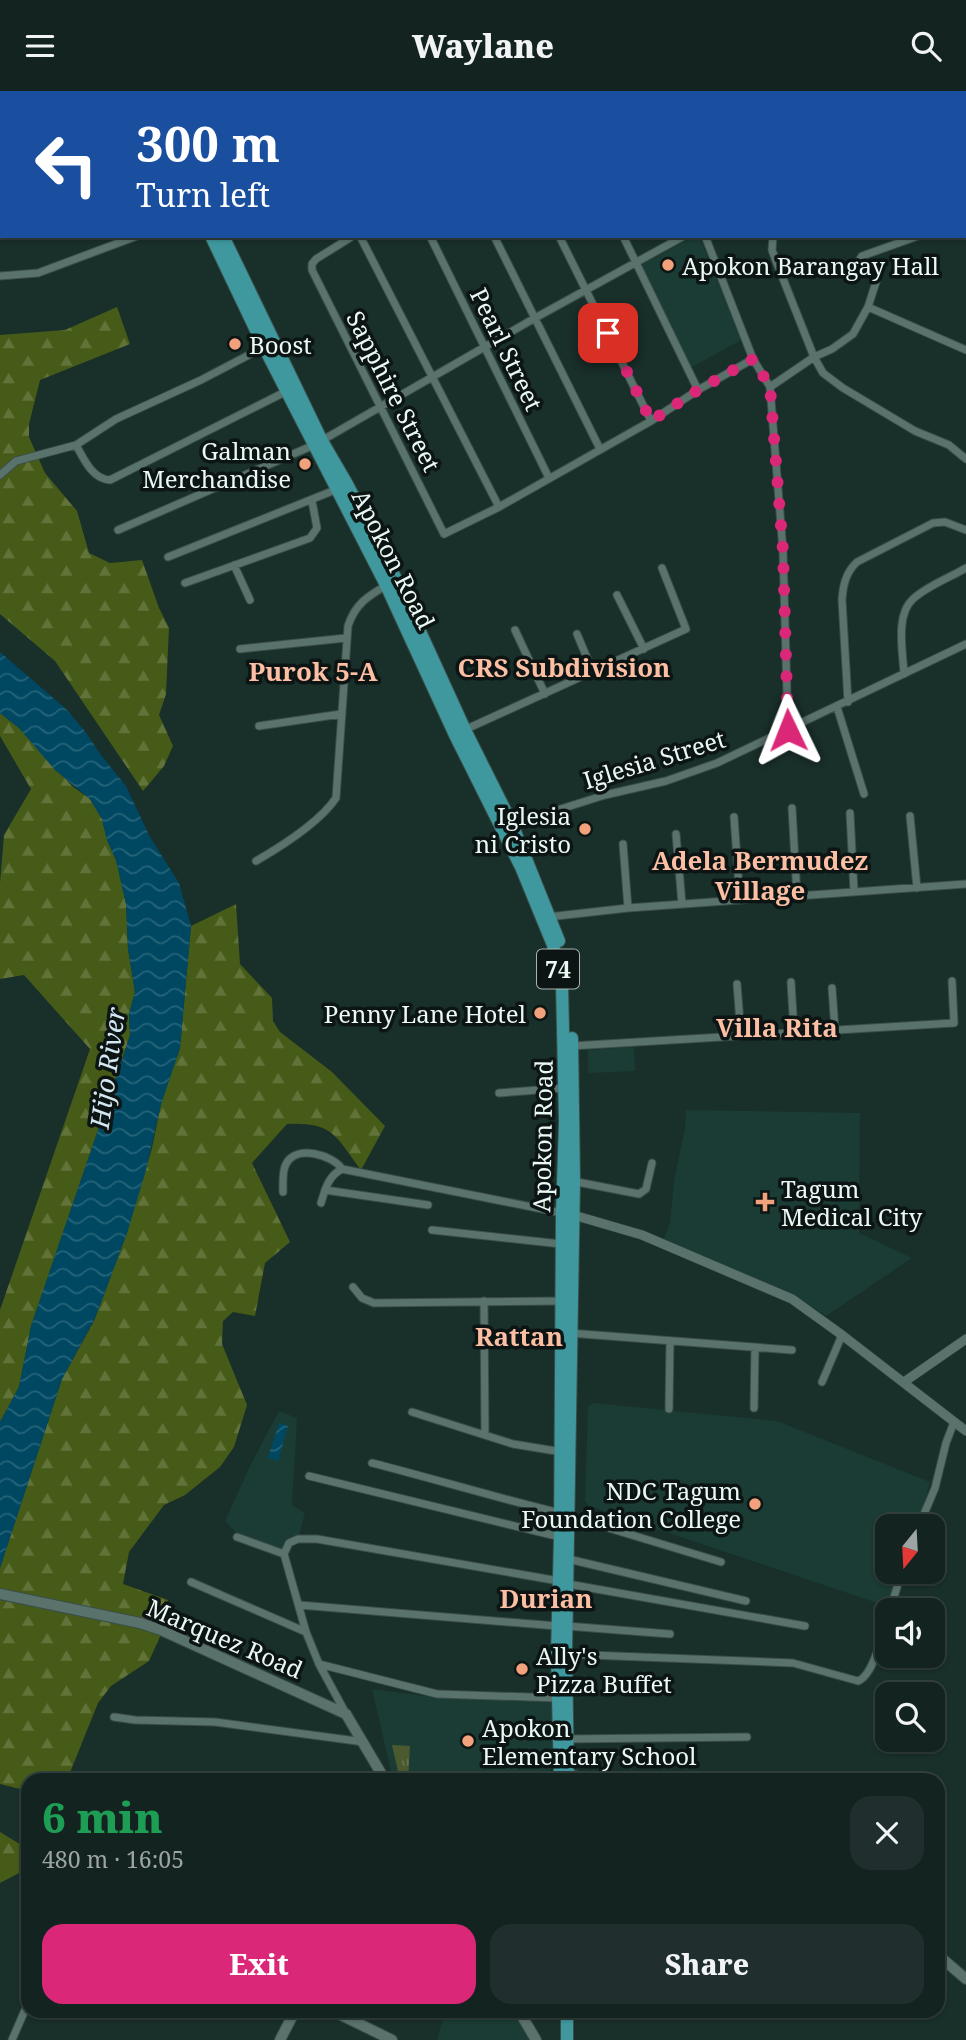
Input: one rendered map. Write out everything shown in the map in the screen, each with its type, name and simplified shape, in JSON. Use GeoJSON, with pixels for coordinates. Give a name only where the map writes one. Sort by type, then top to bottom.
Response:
{"type":"FeatureCollection","features":[{"type":"Feature","properties":{"kind":"highway","name":"Apokon Road"},"geometry":{"type":"LineString","coordinates":[[212,238],[264,347],[392,583],[507,827],[521,867],[546,917],[562,983],[569,1046],[565,1452],[568,1559],[563,1583]]}},
{"type":"Feature","properties":{"kind":"highway","name":"Apokon Road"},"geometry":{"type":"LineString","coordinates":[[224,238],[318,443]]}},
{"type":"Feature","properties":{"kind":"highway","name":"Apokon Road"},"geometry":{"type":"LineString","coordinates":[[569,1046],[565,1088],[569,1181]]}},
{"type":"Feature","properties":{"kind":"highway","name":"Apokon Road"},"geometry":{"type":"LineString","coordinates":[[566,1301],[561,1244],[567,1214]]}},
{"type":"Feature","properties":{"kind":"highway","name":"Apokon Road"},"geometry":{"type":"LineString","coordinates":[[563,1739],[557,1698],[563,1583],[560,1537],[565,1514]]}},
{"type":"Feature","properties":{"kind":"highway","name":"Apokon Road"},"geometry":{"type":"LineString","coordinates":[[561,1654],[564,1773]]}},
{"type":"Feature","properties":{"kind":"highway"},"geometry":{"type":"LineString","coordinates":[[567,2018],[567,2040]]}},
{"type":"Feature","properties":{"kind":"main road","name":"Marquez Road"},"geometry":{"type":"LineString","coordinates":[[5,1595],[140,1623],[161,1630],[346,1714]]}},
{"type":"Feature","properties":{"kind":"main road"},"geometry":{"type":"LineString","coordinates":[[346,1714],[381,1773]]}},
{"type":"Feature","properties":{"kind":"main road"},"geometry":{"type":"LineString","coordinates":[[945,1960],[965,1975]]}},
{"type":"Feature","properties":{"kind":"main road"},"geometry":{"type":"LineString","coordinates":[[280,2040],[291,2018]]}},
{"type":"Feature","properties":{"kind":"main road"},"geometry":{"type":"LineString","coordinates":[[348,2018],[392,2040]]}},
{"type":"Feature","properties":{"kind":"main road"},"geometry":{"type":"LineString","coordinates":[[523,2018],[536,2040]]}},
{"type":"Feature","properties":{"kind":"street"},"geometry":{"type":"LineString","coordinates":[[0,276],[38,273],[132,238]]}},
{"type":"Feature","properties":{"kind":"street","name":"Sapphire Street"},"geometry":{"type":"LineString","coordinates":[[350,238],[319,257],[312,264],[312,271],[444,534],[499,507]]}},
{"type":"Feature","properties":{"kind":"street"},"geometry":{"type":"LineString","coordinates":[[361,238],[499,507],[651,421],[753,359]]}},
{"type":"Feature","properties":{"kind":"street","name":"Pearl Street"},"geometry":{"type":"LineString","coordinates":[[431,238],[549,478]]}},
{"type":"Feature","properties":{"kind":"street"},"geometry":{"type":"LineString","coordinates":[[496,238],[600,449]]}},
{"type":"Feature","properties":{"kind":"street"},"geometry":{"type":"LineString","coordinates":[[560,238],[651,421]]}},
{"type":"Feature","properties":{"kind":"street"},"geometry":{"type":"LineString","coordinates":[[624,238],[698,390]]}},
{"type":"Feature","properties":{"kind":"street"},"geometry":{"type":"LineString","coordinates":[[118,530],[318,443],[586,289],[680,238]]}},
{"type":"Feature","properties":{"kind":"street"},"geometry":{"type":"LineString","coordinates":[[706,238],[753,359],[770,387],[783,551],[788,730]]}},
{"type":"Feature","properties":{"kind":"street"},"geometry":{"type":"LineString","coordinates":[[773,238],[772,250],[776,261],[814,357],[823,373],[915,431],[949,445],[966,459]]}},
{"type":"Feature","properties":{"kind":"street"},"geometry":{"type":"LineString","coordinates":[[770,387],[853,334],[868,307],[876,277],[859,265],[859,259],[866,254],[914,238]]}},
{"type":"Feature","properties":{"kind":"street"},"geometry":{"type":"LineString","coordinates":[[868,307],[966,351]]}},
{"type":"Feature","properties":{"kind":"street"},"geometry":{"type":"LineString","coordinates":[[0,475],[16,461],[26,457],[76,445],[116,419],[201,380],[264,347]]}},
{"type":"Feature","properties":{"kind":"street"},"geometry":{"type":"LineString","coordinates":[[76,445],[92,471],[104,480],[110,480],[287,391]]}},
{"type":"Feature","properties":{"kind":"street"},"geometry":{"type":"LineString","coordinates":[[168,557],[342,487]]}},
{"type":"Feature","properties":{"kind":"street"},"geometry":{"type":"LineString","coordinates":[[185,583],[314,536],[317,528],[312,501]]}},
{"type":"Feature","properties":{"kind":"street"},"geometry":{"type":"LineString","coordinates":[[849,702],[842,600],[844,585],[851,568],[879,550],[933,523],[945,522],[966,530]]}},
{"type":"Feature","properties":{"kind":"street"},"geometry":{"type":"LineString","coordinates":[[234,565],[250,600]]}},
{"type":"Feature","properties":{"kind":"street"},"geometry":{"type":"LineString","coordinates":[[460,732],[686,629],[662,568]]}},
{"type":"Feature","properties":{"kind":"street"},"geometry":{"type":"LineString","coordinates":[[904,674],[902,624],[906,607],[916,596],[966,568]]}},
{"type":"Feature","properties":{"kind":"street"},"geometry":{"type":"LineString","coordinates":[[256,861],[291,838],[328,808],[336,798],[346,638],[356,608],[362,600],[392,583]]}},
{"type":"Feature","properties":{"kind":"street"},"geometry":{"type":"LineString","coordinates":[[617,595],[644,649]]}},
{"type":"Feature","properties":{"kind":"street"},"geometry":{"type":"LineString","coordinates":[[515,630],[545,694]]}},
{"type":"Feature","properties":{"kind":"street"},"geometry":{"type":"LineString","coordinates":[[577,633],[593,672]]}},
{"type":"Feature","properties":{"kind":"street"},"geometry":{"type":"LineString","coordinates":[[240,649],[346,638]]}},
{"type":"Feature","properties":{"kind":"street","name":"Iglesia Street"},"geometry":{"type":"LineString","coordinates":[[507,827],[561,808],[692,772],[849,702],[966,644]]}},
{"type":"Feature","properties":{"kind":"street"},"geometry":{"type":"LineString","coordinates":[[837,707],[864,794]]}},
{"type":"Feature","properties":{"kind":"street"},"geometry":{"type":"LineString","coordinates":[[259,726],[341,714]]}},
{"type":"Feature","properties":{"kind":"street"},"geometry":{"type":"LineString","coordinates":[[792,808],[797,896]]}},
{"type":"Feature","properties":{"kind":"street"},"geometry":{"type":"LineString","coordinates":[[850,813],[854,892]]}},
{"type":"Feature","properties":{"kind":"street"},"geometry":{"type":"LineString","coordinates":[[910,816],[917,888]]}},
{"type":"Feature","properties":{"kind":"street"},"geometry":{"type":"LineString","coordinates":[[734,817],[740,900]]}},
{"type":"Feature","properties":{"kind":"street"},"geometry":{"type":"LineString","coordinates":[[676,834],[682,904]]}},
{"type":"Feature","properties":{"kind":"street"},"geometry":{"type":"LineString","coordinates":[[623,843],[628,908]]}},
{"type":"Feature","properties":{"kind":"street"},"geometry":{"type":"LineString","coordinates":[[546,917],[628,908],[966,884]]}},
{"type":"Feature","properties":{"kind":"street"},"geometry":{"type":"LineString","coordinates":[[569,1046],[954,1023],[952,981]]}},
{"type":"Feature","properties":{"kind":"street"},"geometry":{"type":"LineString","coordinates":[[791,982],[794,1032]]}},
{"type":"Feature","properties":{"kind":"street"},"geometry":{"type":"LineString","coordinates":[[737,984],[741,1035]]}},
{"type":"Feature","properties":{"kind":"street"},"geometry":{"type":"LineString","coordinates":[[832,988],[835,1030]]}},
{"type":"Feature","properties":{"kind":"street"},"geometry":{"type":"LineString","coordinates":[[499,1093],[565,1088]]}},
{"type":"Feature","properties":{"kind":"street"},"geometry":{"type":"LineString","coordinates":[[283,1192],[286,1164],[298,1155],[320,1155],[334,1160],[342,1169]]}},
{"type":"Feature","properties":{"kind":"street"},"geometry":{"type":"LineString","coordinates":[[569,1181],[639,1194],[646,1189],[652,1163]]}},
{"type":"Feature","properties":{"kind":"street"},"geometry":{"type":"LineString","coordinates":[[321,1203],[335,1172],[342,1169],[567,1214],[642,1235],[785,1296],[842,1335],[966,1431]]}},
{"type":"Feature","properties":{"kind":"street"},"geometry":{"type":"LineString","coordinates":[[325,1190],[428,1205]]}},
{"type":"Feature","properties":{"kind":"street"},"geometry":{"type":"LineString","coordinates":[[432,1230],[561,1244]]}},
{"type":"Feature","properties":{"kind":"street"},"geometry":{"type":"LineString","coordinates":[[353,1287],[362,1298],[374,1303],[566,1301]]}},
{"type":"Feature","properties":{"kind":"street"},"geometry":{"type":"LineString","coordinates":[[484,1301],[485,1434]]}},
{"type":"Feature","properties":{"kind":"street"},"geometry":{"type":"LineString","coordinates":[[566,1333],[792,1350]]}},
{"type":"Feature","properties":{"kind":"street"},"geometry":{"type":"LineString","coordinates":[[822,1382],[842,1335]]}},
{"type":"Feature","properties":{"kind":"street"},"geometry":{"type":"LineString","coordinates":[[904,1382],[966,1339]]}},
{"type":"Feature","properties":{"kind":"street"},"geometry":{"type":"LineString","coordinates":[[668,1409],[670,1341]]}},
{"type":"Feature","properties":{"kind":"street"},"geometry":{"type":"LineString","coordinates":[[754,1408],[755,1348]]}},
{"type":"Feature","properties":{"kind":"street"},"geometry":{"type":"LineString","coordinates":[[412,1412],[513,1444],[565,1452]]}},
{"type":"Feature","properties":{"kind":"street"},"geometry":{"type":"LineString","coordinates":[[924,1514],[935,1488],[954,1422]]}},
{"type":"Feature","properties":{"kind":"street"},"geometry":{"type":"LineString","coordinates":[[372,1463],[492,1497],[565,1514],[721,1562]]}},
{"type":"Feature","properties":{"kind":"street"},"geometry":{"type":"LineString","coordinates":[[309,1476],[560,1537]]}},
{"type":"Feature","properties":{"kind":"street"},"geometry":{"type":"LineString","coordinates":[[237,1537],[284,1554]]}},
{"type":"Feature","properties":{"kind":"street"},"geometry":{"type":"LineString","coordinates":[[346,1714],[319,1664],[306,1632],[284,1554],[289,1543],[305,1538],[396,1551],[805,1626]]}},
{"type":"Feature","properties":{"kind":"street"},"geometry":{"type":"LineString","coordinates":[[568,1559],[747,1601]]}},
{"type":"Feature","properties":{"kind":"street"},"geometry":{"type":"LineString","coordinates":[[191,1583],[306,1632]]}},
{"type":"Feature","properties":{"kind":"street"},"geometry":{"type":"LineString","coordinates":[[299,1605],[670,1634]]}},
{"type":"Feature","properties":{"kind":"street"},"geometry":{"type":"LineString","coordinates":[[561,1654],[793,1663],[858,1681],[863,1680],[870,1670],[875,1655]]}},
{"type":"Feature","properties":{"kind":"street"},"geometry":{"type":"LineString","coordinates":[[319,1664],[437,1695],[557,1698]]}},
{"type":"Feature","properties":{"kind":"street"},"geometry":{"type":"LineString","coordinates":[[114,1717],[215,1722],[364,1742]]}},
{"type":"Feature","properties":{"kind":"street"},"geometry":{"type":"LineString","coordinates":[[563,1739],[747,1737]]}},
{"type":"Feature","properties":{"kind":"street"},"geometry":{"type":"LineString","coordinates":[[12,2040],[22,2018]]}},
{"type":"Feature","properties":{"kind":"shaded area"},"geometry":{"type":"Polygon","coordinates":[[[691,238],[700,238],[741,340],[690,368],[641,265],[691,238]]]}},
{"type":"Feature","properties":{"kind":"shaded area"},"geometry":{"type":"Polygon","coordinates":[[[634,1047],[635,1071],[588,1073],[588,1050],[634,1047]]]}},
{"type":"Feature","properties":{"kind":"shaded area","name":"Tagum Medical City"},"geometry":{"type":"Polygon","coordinates":[[[686,1110],[860,1113],[859,1233],[912,1258],[826,1316],[793,1295],[664,1239],[670,1223],[686,1110]]]}},
{"type":"Feature","properties":{"kind":"shaded area","name":"NDC Tagum Foundation College"},"geometry":{"type":"Polygon","coordinates":[[[594,1403],[777,1421],[930,1482],[921,1514],[875,1514],[875,1584],[902,1584],[898,1598],[875,1598],[875,1602],[589,1506],[585,1501],[588,1406],[594,1403]]]}},
{"type":"Feature","properties":{"kind":"shaded area"},"geometry":{"type":"Polygon","coordinates":[[[279,1411],[297,1418],[292,1505],[305,1513],[299,1535],[281,1549],[239,1535],[225,1521],[279,1411]]]}},
{"type":"Feature","properties":{"kind":"shaded area","name":"Apokon Elementary School"},"geometry":{"type":"Polygon","coordinates":[[[372,1689],[426,1696],[556,1702],[550,1773],[391,1773],[372,1689]]]}},
{"type":"Feature","properties":{"kind":"shaded area"},"geometry":{"type":"Polygon","coordinates":[[[443,2018],[518,2018],[531,2040],[437,2040],[443,2018]]]}},
{"type":"Feature","properties":{"kind":"green space"},"geometry":{"type":"Polygon","coordinates":[[[117,307],[130,344],[40,380],[29,424],[29,437],[45,473],[77,511],[89,553],[110,563],[142,560],[169,628],[166,694],[159,715],[173,746],[164,766],[143,791],[55,661],[0,614],[0,335],[65,330],[117,307]]]}},
{"type":"Feature","properties":{"kind":"green space"},"geometry":{"type":"Polygon","coordinates":[[[0,713],[19,728],[72,786],[90,799],[102,819],[116,860],[126,904],[128,949],[135,992],[129,1014],[130,1035],[31,1326],[19,1387],[0,1422],[0,1310],[90,1049],[24,975],[0,979],[0,883],[4,835],[31,789],[0,736],[0,713]]]}},
{"type":"Feature","properties":{"kind":"green space"},"geometry":{"type":"Polygon","coordinates":[[[236,904],[240,964],[272,998],[273,1021],[280,1032],[332,1072],[385,1126],[361,1170],[332,1133],[303,1124],[287,1124],[252,1163],[290,1242],[265,1263],[255,1316],[233,1312],[223,1321],[222,1344],[247,1405],[234,1447],[220,1467],[185,1495],[164,1505],[129,1552],[123,1584],[168,1600],[167,1621],[149,1661],[111,1686],[98,1703],[70,1773],[21,1773],[21,1789],[0,1784],[0,1568],[62,1379],[94,1321],[127,1233],[152,1148],[161,1104],[180,1048],[191,926],[236,904]]]}},
{"type":"Feature","properties":{"kind":"green space"},"geometry":{"type":"Polygon","coordinates":[[[392,1745],[410,1746],[408,1773],[398,1773],[392,1745]]]}},
{"type":"Feature","properties":{"kind":"green space"},"geometry":{"type":"Polygon","coordinates":[[[0,1832],[21,1845],[21,1872],[0,1883],[0,1832]]]}},
{"type":"Feature","properties":{"kind":"water"},"geometry":{"type":"Polygon","coordinates":[[[0,652],[66,709],[126,786],[150,837],[179,883],[191,926],[180,1048],[161,1104],[146,1170],[127,1233],[94,1320],[62,1379],[0,1568],[0,1422],[19,1387],[31,1326],[130,1035],[129,1014],[135,992],[128,948],[126,904],[116,860],[102,819],[90,799],[55,770],[19,728],[0,713],[0,652]]]}},
{"type":"Feature","properties":{"kind":"water"},"geometry":{"type":"Polygon","coordinates":[[[279,1423],[288,1426],[278,1461],[268,1458],[279,1423]]]}},
{"type":"Feature","properties":{"kind":"place","name":"Apokon Barangay Hall"},"geometry":{"type":"Point","coordinates":[668,265]}},
{"type":"Feature","properties":{"kind":"place","name":"Boost"},"geometry":{"type":"Point","coordinates":[235,344]}},
{"type":"Feature","properties":{"kind":"place","name":"Galman Merchandise"},"geometry":{"type":"Point","coordinates":[305,464]}},
{"type":"Feature","properties":{"kind":"place","name":"Iglesia ni Cristo"},"geometry":{"type":"Point","coordinates":[585,829]}},
{"type":"Feature","properties":{"kind":"place","name":"Penny Lane Hotel"},"geometry":{"type":"Point","coordinates":[540,1013]}},
{"type":"Feature","properties":{"kind":"place","name":"Tagum Medical City"},"geometry":{"type":"Point","coordinates":[765,1202]}},
{"type":"Feature","properties":{"kind":"place","name":"NDC Tagum Foundation College"},"geometry":{"type":"Point","coordinates":[755,1504]}},
{"type":"Feature","properties":{"kind":"place","name":"Ally's Pizza Buffet"},"geometry":{"type":"Point","coordinates":[522,1669]}},
{"type":"Feature","properties":{"kind":"place","name":"Apokon Elementary School"},"geometry":{"type":"Point","coordinates":[468,1741]}},
{"type":"Feature","properties":{"kind":"district","name":"CRS Subdivision"},"geometry":{"type":"Point","coordinates":[564,667]}},
{"type":"Feature","properties":{"kind":"district","name":"Purok 5-A"},"geometry":{"type":"Point","coordinates":[313,671]}},
{"type":"Feature","properties":{"kind":"district","name":"Adela Bermudez Village"},"geometry":{"type":"Point","coordinates":[760,874]}},
{"type":"Feature","properties":{"kind":"district","name":"Villa Rita"},"geometry":{"type":"Point","coordinates":[777,1027]}},
{"type":"Feature","properties":{"kind":"district","name":"Rattan"},"geometry":{"type":"Point","coordinates":[519,1336]}},
{"type":"Feature","properties":{"kind":"district","name":"Durian"},"geometry":{"type":"Point","coordinates":[546,1598]}},
{"type":"Feature","properties":{"kind":"route"},"geometry":{"type":"LineString","coordinates":[[608,333],[651,421],[753,359],[770,387],[783,551],[788,730]]}},
{"type":"Feature","properties":{"kind":"water label","name":"Hijo River"},"geometry":{"type":"Point","coordinates":[107,1068]}}]}
